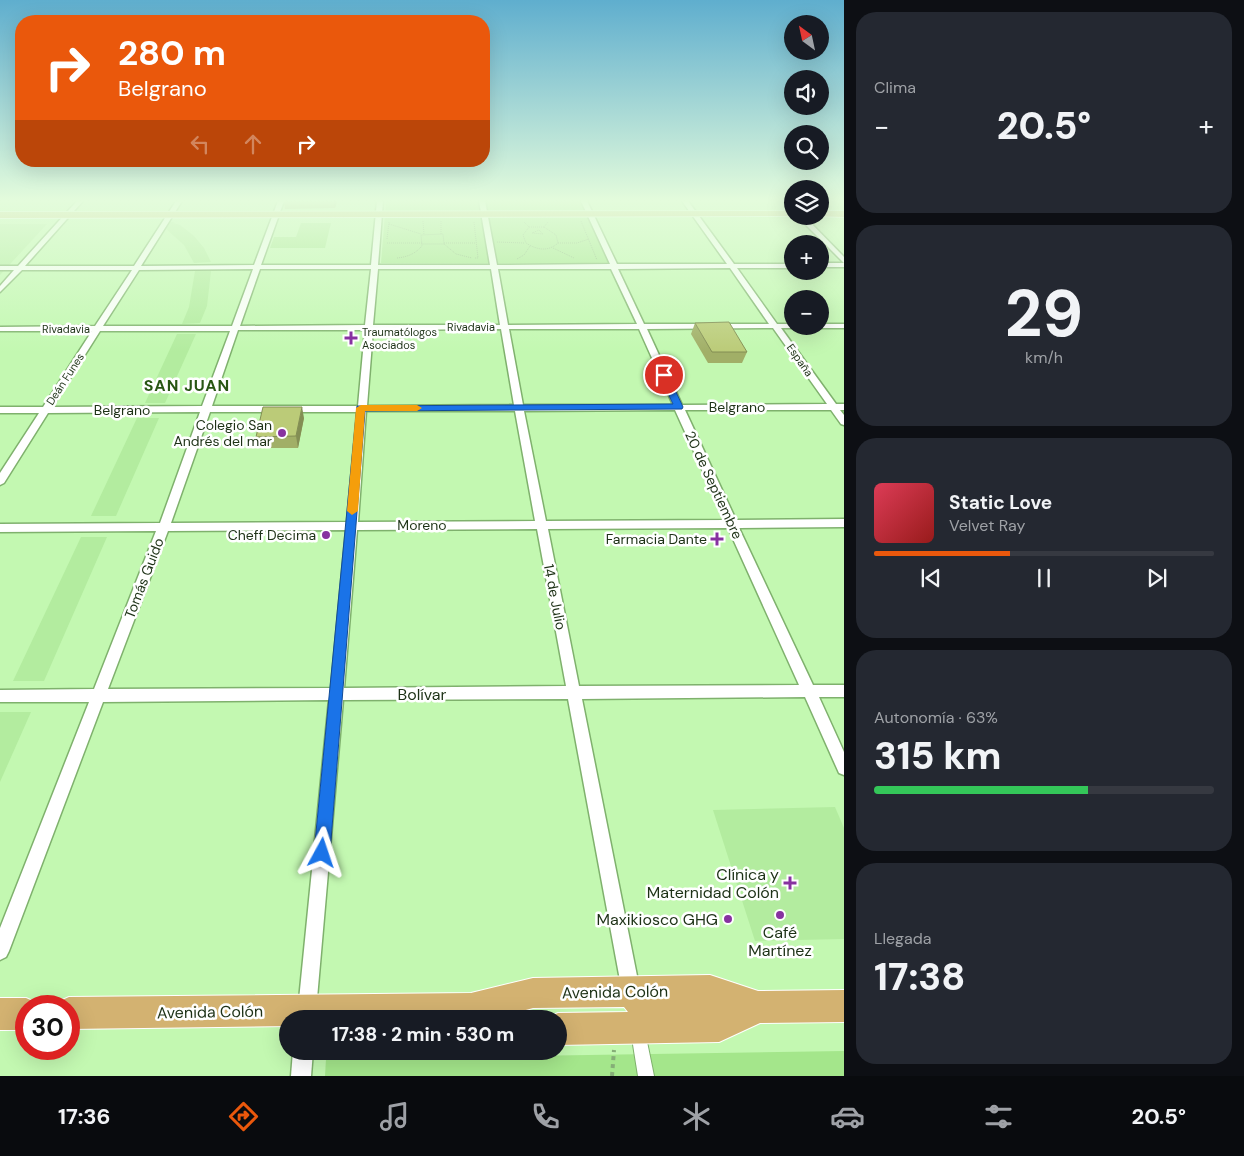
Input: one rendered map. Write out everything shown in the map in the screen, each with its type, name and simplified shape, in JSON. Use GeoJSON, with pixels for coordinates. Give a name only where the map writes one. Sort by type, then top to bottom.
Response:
{"type":"FeatureCollection","features":[{"type":"Feature","properties":{"kind":"main road","name":"Avenida Colón"},"geometry":{"type":"LineString","coordinates":[[443,1010],[470,1009],[532,993],[631,991]]}},
{"type":"Feature","properties":{"kind":"main road"},"geometry":{"type":"LineString","coordinates":[[631,991],[639,1001],[651,1007],[752,1009],[844,1006]]}},
{"type":"Feature","properties":{"kind":"main road"},"geometry":{"type":"LineString","coordinates":[[567,1028],[719,1026],[752,1009]]}},
{"type":"Feature","properties":{"kind":"main road","name":"Avenida Colón"},"geometry":{"type":"LineString","coordinates":[[80,1013],[279,1015]]}},
{"type":"Feature","properties":{"kind":"main road"},"geometry":{"type":"LineString","coordinates":[[0,1014],[15,1014]]}},
{"type":"Feature","properties":{"kind":"street"},"geometry":{"type":"LineString","coordinates":[[0,290],[35,251]]}},
{"type":"Feature","properties":{"kind":"street","name":"Deán Funes"},"geometry":{"type":"LineString","coordinates":[[0,480],[147,251]]}},
{"type":"Feature","properties":{"kind":"street","name":"Tomás Guido"},"geometry":{"type":"LineString","coordinates":[[0,951],[164,526],[262,251]]}},
{"type":"Feature","properties":{"kind":"street"},"geometry":{"type":"LineString","coordinates":[[306,1010],[337,694],[373,267],[377,251]]}},
{"type":"Feature","properties":{"kind":"street","name":"14 de Julio"},"geometry":{"type":"LineString","coordinates":[[489,251],[494,266],[541,524],[631,991]]}},
{"type":"Feature","properties":{"kind":"street","name":"20 de Septiembre"},"geometry":{"type":"LineString","coordinates":[[606,251],[844,768]]}},
{"type":"Feature","properties":{"kind":"street","name":"España"},"geometry":{"type":"LineString","coordinates":[[721,251],[844,422]]}},
{"type":"Feature","properties":{"kind":"street"},"geometry":{"type":"LineString","coordinates":[[834,251],[844,261]]}},
{"type":"Feature","properties":{"kind":"street"},"geometry":{"type":"LineString","coordinates":[[829,266],[844,265]]}},
{"type":"Feature","properties":{"kind":"street"},"geometry":{"type":"LineString","coordinates":[[0,268],[784,266]]}},
{"type":"Feature","properties":{"kind":"street","name":"Rivadavia"},"geometry":{"type":"LineString","coordinates":[[0,329],[784,326]]}},
{"type":"Feature","properties":{"kind":"street"},"geometry":{"type":"LineString","coordinates":[[829,326],[844,326]]}},
{"type":"Feature","properties":{"kind":"street","name":"Belgrano"},"geometry":{"type":"LineString","coordinates":[[0,410],[844,407]]}},
{"type":"Feature","properties":{"kind":"street","name":"Moreno"},"geometry":{"type":"LineString","coordinates":[[0,528],[844,523]]}},
{"type":"Feature","properties":{"kind":"street","name":"Bolívar"},"geometry":{"type":"LineString","coordinates":[[0,696],[844,691]]}},
{"type":"Feature","properties":{"kind":"street"},"geometry":{"type":"LineString","coordinates":[[638,1028],[646,1076]]}},
{"type":"Feature","properties":{"kind":"street"},"geometry":{"type":"LineString","coordinates":[[301,1076],[302,1060]]}},
{"type":"Feature","properties":{"kind":"path"},"geometry":{"type":"LineString","coordinates":[[415,258],[396,258],[414,254],[417,251]]}},
{"type":"Feature","properties":{"kind":"path"},"geometry":{"type":"LineString","coordinates":[[453,251],[456,254],[474,258]]}},
{"type":"Feature","properties":{"kind":"path"},"geometry":{"type":"LineString","coordinates":[[454,258],[478,258],[477,251]]}},
{"type":"Feature","properties":{"kind":"path"},"geometry":{"type":"LineString","coordinates":[[514,260],[524,255],[527,251]]}},
{"type":"Feature","properties":{"kind":"path"},"geometry":{"type":"LineString","coordinates":[[560,251],[579,260],[568,260]]}},
{"type":"Feature","properties":{"kind":"path"},"geometry":{"type":"LineString","coordinates":[[588,260],[598,260],[594,251]]}},
{"type":"Feature","properties":{"kind":"path"},"geometry":{"type":"LineString","coordinates":[[509,261],[519,260]]}},
{"type":"Feature","properties":{"kind":"shaded area"},"geometry":{"type":"Polygon","coordinates":[[[0,251],[22,251],[0,275],[0,251]]]}},
{"type":"Feature","properties":{"kind":"shaded area"},"geometry":{"type":"Polygon","coordinates":[[[187,251],[206,251],[211,262],[194,263],[187,251]]]}},
{"type":"Feature","properties":{"kind":"shaded area"},"geometry":{"type":"Polygon","coordinates":[[[382,251],[603,251],[609,264],[381,263],[382,251]]]}},
{"type":"Feature","properties":{"kind":"shaded area"},"geometry":{"type":"Polygon","coordinates":[[[195,271],[211,271],[207,306],[200,323],[182,324],[189,307],[195,271]]]}},
{"type":"Feature","properties":{"kind":"shaded area"},"geometry":{"type":"Polygon","coordinates":[[[177,334],[196,334],[165,403],[145,403],[177,334]]]}},
{"type":"Feature","properties":{"kind":"shaded area"},"geometry":{"type":"Polygon","coordinates":[[[137,418],[159,418],[116,516],[91,516],[137,418]]]}},
{"type":"Feature","properties":{"kind":"shaded area"},"geometry":{"type":"Polygon","coordinates":[[[81,537],[107,537],[44,681],[13,681],[81,537]]]}},
{"type":"Feature","properties":{"kind":"shaded area"},"geometry":{"type":"Polygon","coordinates":[[[0,712],[31,712],[0,782],[0,712]]]}},
{"type":"Feature","properties":{"kind":"shaded area","name":"Clínica y Maternidad Colón"},"geometry":{"type":"Polygon","coordinates":[[[835,807],[844,828],[844,939],[755,941],[713,810],[835,807]]]}},
{"type":"Feature","properties":{"kind":"shaded area"},"geometry":{"type":"Polygon","coordinates":[[[844,1051],[844,1076],[325,1076],[326,1060],[567,1060],[567,1055],[844,1051]]]}},
{"type":"Feature","properties":{"kind":"building"},"geometry":{"type":"Polygon","coordinates":[[[729,322],[747,352],[712,352],[695,323],[729,322]]]}},
{"type":"Feature","properties":{"kind":"building"},"geometry":{"type":"Polygon","coordinates":[[[263,407],[302,407],[296,436],[256,437],[263,407]]]}},
{"type":"Feature","properties":{"kind":"slow traffic"},"geometry":{"type":"LineString","coordinates":[[352,511],[361,408],[417,408]]}},
{"type":"Feature","properties":{"kind":"place","name":"Traumatólogos Asociados"},"geometry":{"type":"Point","coordinates":[351,338]}},
{"type":"Feature","properties":{"kind":"place","name":"Colegio San Andrés del mar"},"geometry":{"type":"Point","coordinates":[282,433]}},
{"type":"Feature","properties":{"kind":"place","name":"Cheff Decima"},"geometry":{"type":"Point","coordinates":[326,535]}},
{"type":"Feature","properties":{"kind":"place","name":"Farmacia Dante"},"geometry":{"type":"Point","coordinates":[717,539]}},
{"type":"Feature","properties":{"kind":"place","name":"Clínica y Maternidad Colón"},"geometry":{"type":"Point","coordinates":[790,883]}},
{"type":"Feature","properties":{"kind":"place","name":"Café Martínez"},"geometry":{"type":"Point","coordinates":[780,915]}},
{"type":"Feature","properties":{"kind":"place","name":"Maxikiosco GHG"},"geometry":{"type":"Point","coordinates":[728,919]}},
{"type":"Feature","properties":{"kind":"district","name":"SAN JUAN"},"geometry":{"type":"Point","coordinates":[187,385]}},
{"type":"Feature","properties":{"kind":"route"},"geometry":{"type":"LineString","coordinates":[[322,853],[361,408],[678,407],[664,375]]}}]}
